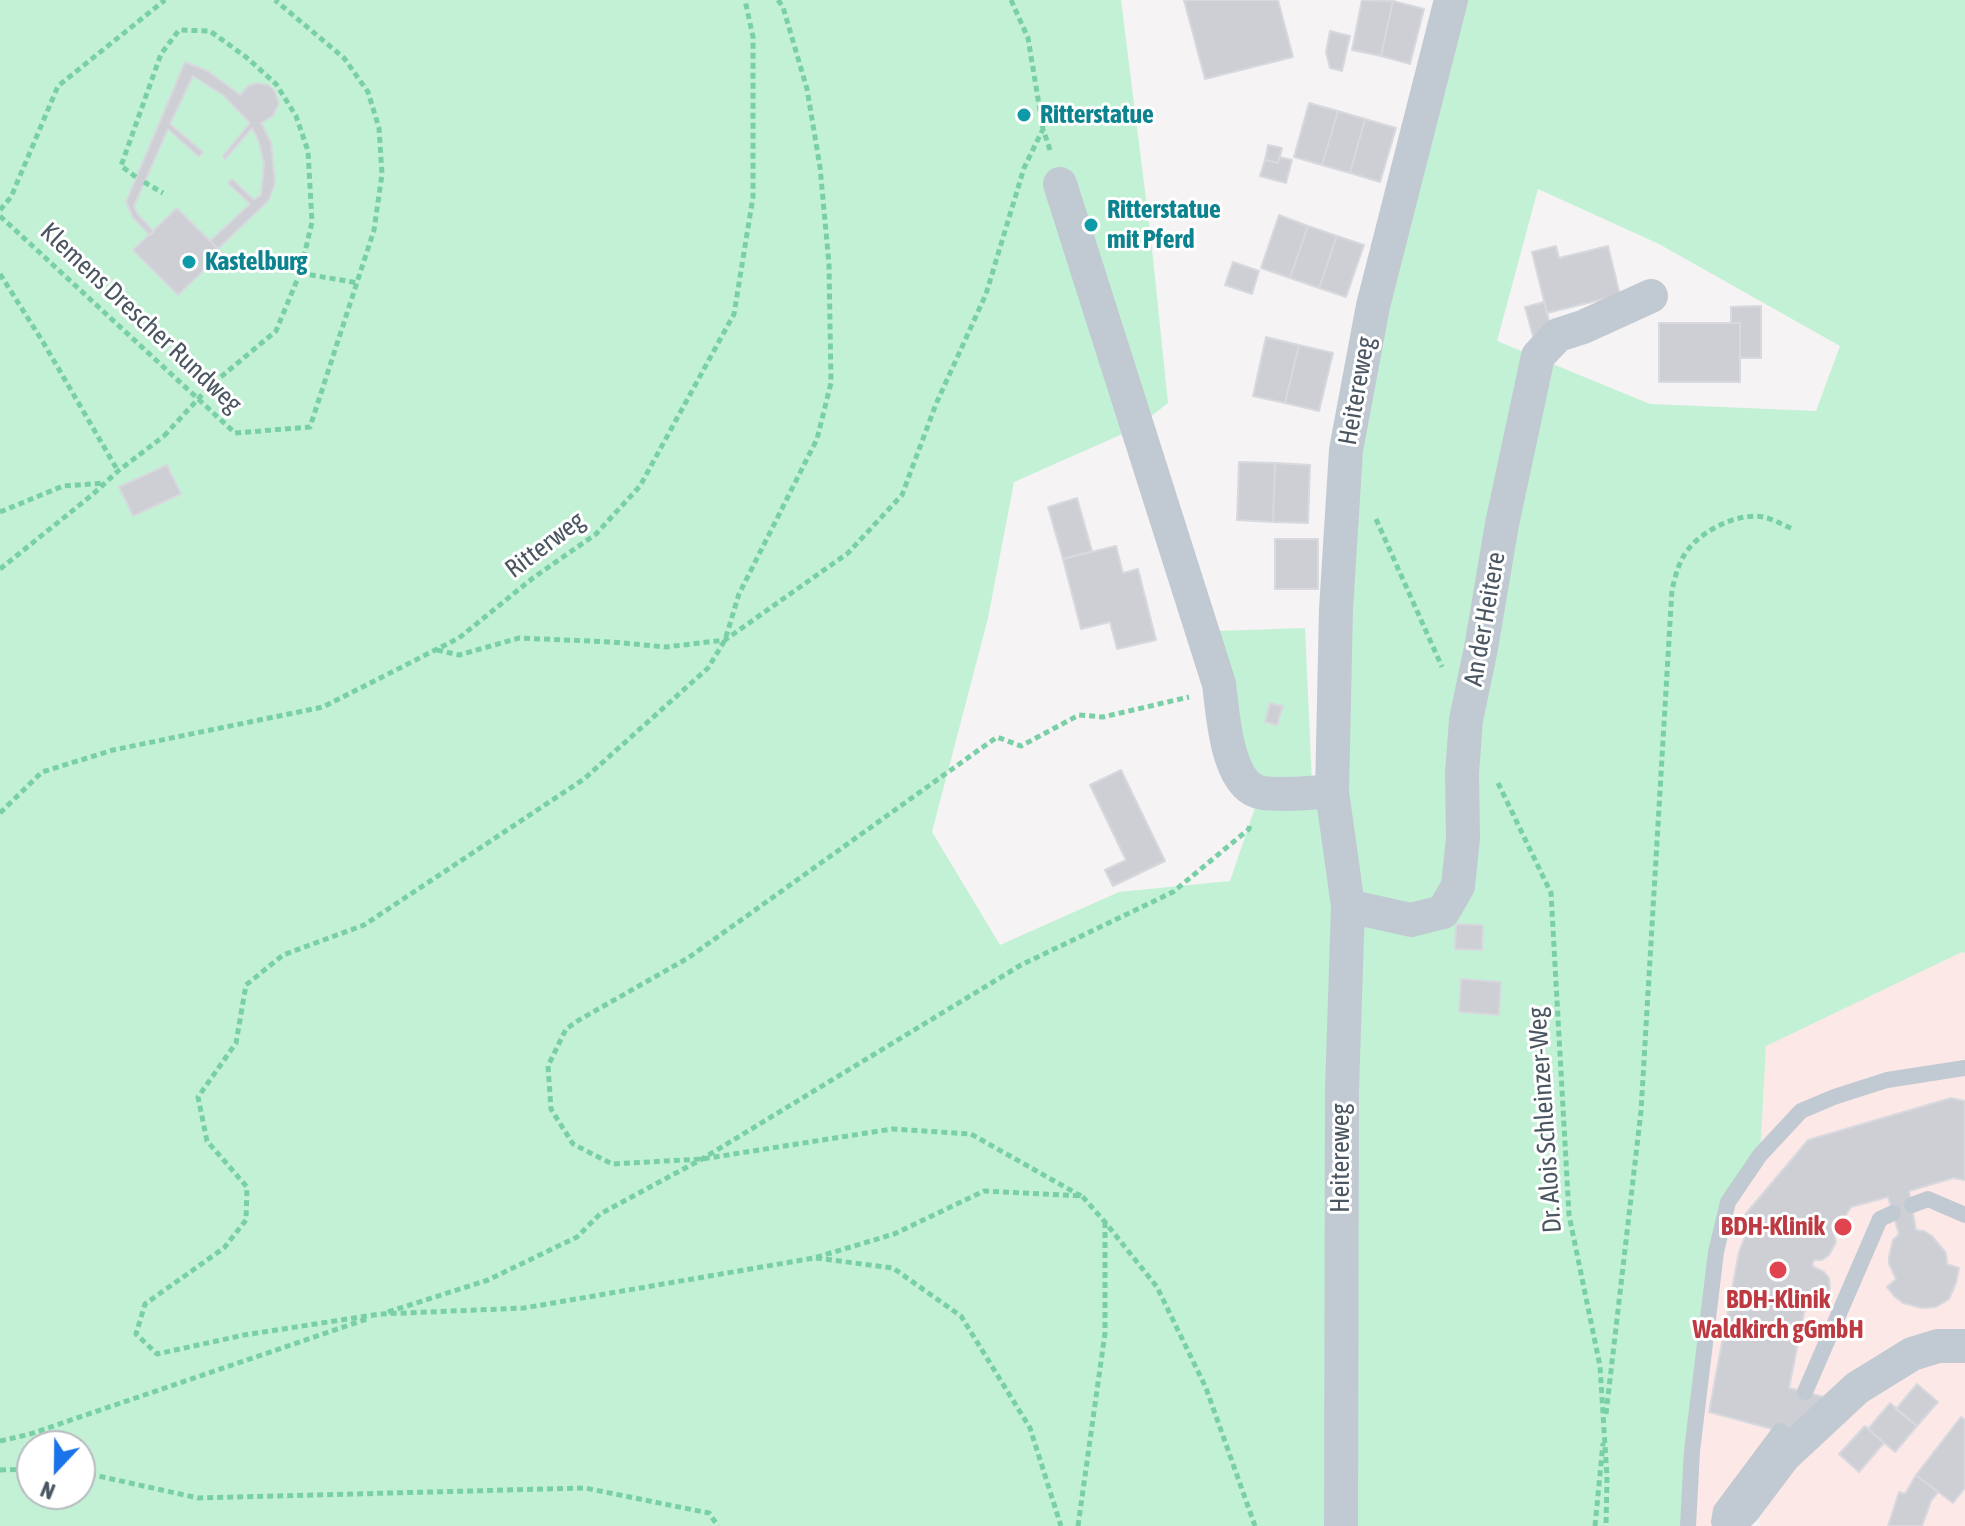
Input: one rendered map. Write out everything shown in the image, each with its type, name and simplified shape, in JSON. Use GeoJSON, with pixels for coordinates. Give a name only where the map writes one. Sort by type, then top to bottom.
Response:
{"type":"FeatureCollection","features":[{"type":"Feature","properties":{"kind":"street","name":"Heitereweg"},"geometry":{"type":"LineString","coordinates":[[1341,1526],[1342,1090],[1348,906],[1332,792],[1336,609],[1346,450],[1373,306],[1451,0]]}},
{"type":"Feature","properties":{"kind":"street"},"geometry":{"type":"LineString","coordinates":[[1060,184],[1219,684],[1227,743],[1240,779],[1260,793],[1332,792]]}},
{"type":"Feature","properties":{"kind":"street","name":"An der Heitere"},"geometry":{"type":"LineString","coordinates":[[1348,906],[1411,920],[1443,912],[1458,886],[1463,838],[1462,773],[1466,720],[1502,524],[1538,356],[1558,335],[1651,296]]}},
{"type":"Feature","properties":{"kind":"street"},"geometry":{"type":"LineString","coordinates":[[1730,1526],[1784,1456],[1857,1388],[1912,1354],[1938,1346],[1965,1346]]}},
{"type":"Feature","properties":{"kind":"lane"},"geometry":{"type":"LineString","coordinates":[[1688,1526],[1692,1451],[1716,1252],[1728,1202],[1760,1155],[1801,1111],[1887,1080],[1965,1068]]}},
{"type":"Feature","properties":{"kind":"lane"},"geometry":{"type":"LineString","coordinates":[[1912,1205],[1928,1199],[1965,1215]]}},
{"type":"Feature","properties":{"kind":"lane"},"geometry":{"type":"LineString","coordinates":[[1805,1392],[1880,1219],[1893,1213]]}},
{"type":"Feature","properties":{"kind":"lane"},"geometry":{"type":"LineString","coordinates":[[1718,1526],[1721,1510],[1780,1431]]}},
{"type":"Feature","properties":{"kind":"path"},"geometry":{"type":"LineString","coordinates":[[0,210],[11,197],[58,86],[165,0]]}},
{"type":"Feature","properties":{"kind":"path","name":"Klemens Drescher Rundweg"},"geometry":{"type":"LineString","coordinates":[[0,216],[235,433],[310,427],[374,230],[382,174],[379,128],[368,92],[344,58],[275,0]]}},
{"type":"Feature","properties":{"kind":"path","name":"Ritterweg"},"geometry":{"type":"LineString","coordinates":[[0,813],[42,772],[113,750],[323,707],[459,638],[533,578],[596,534],[640,486],[734,314],[753,197],[753,37],[745,0]]}},
{"type":"Feature","properties":{"kind":"path"},"geometry":{"type":"LineString","coordinates":[[778,0],[783,7],[807,89],[820,167],[829,264],[831,383],[817,439],[739,594],[725,640],[708,668],[584,779],[364,925],[283,955],[246,985],[236,1043],[198,1097],[207,1141],[247,1187],[246,1220],[224,1248],[145,1304],[136,1334],[157,1354],[244,1335],[380,1314],[524,1308],[814,1258],[894,1234],[984,1191],[1082,1196]]}},
{"type":"Feature","properties":{"kind":"path"},"geometry":{"type":"LineString","coordinates":[[1011,0],[1028,38],[1043,129],[1060,184]]}},
{"type":"Feature","properties":{"kind":"path"},"geometry":{"type":"LineString","coordinates":[[0,569],[164,436],[210,386],[276,331],[300,273],[312,222],[308,151],[296,116],[276,84],[210,31],[179,30],[161,54],[121,166],[136,177]]}},
{"type":"Feature","properties":{"kind":"path"},"geometry":{"type":"LineString","coordinates":[[435,650],[459,655],[519,638],[666,647],[725,640],[848,553],[902,495],[936,404],[986,294],[1024,168],[1043,129]]}},
{"type":"Feature","properties":{"kind":"path"},"geometry":{"type":"LineString","coordinates":[[144,182],[163,193]]}},
{"type":"Feature","properties":{"kind":"path"},"geometry":{"type":"LineString","coordinates":[[300,273],[358,283]]}},
{"type":"Feature","properties":{"kind":"path"},"geometry":{"type":"LineString","coordinates":[[0,274],[118,471]]}},
{"type":"Feature","properties":{"kind":"path"},"geometry":{"type":"LineString","coordinates":[[0,512],[63,486],[105,483]]}},
{"type":"Feature","properties":{"kind":"path"},"geometry":{"type":"LineString","coordinates":[[1371,507],[1466,720]]}},
{"type":"Feature","properties":{"kind":"path"},"geometry":{"type":"LineString","coordinates":[[1595,1526],[1641,1111],[1672,589],[1683,556],[1701,537],[1721,524],[1741,518],[1762,517],[1793,529]]}},
{"type":"Feature","properties":{"kind":"path"},"geometry":{"type":"LineString","coordinates":[[1219,684],[1186,698],[1103,717],[1079,715],[1021,746],[997,737],[688,958],[566,1029],[548,1066],[551,1109],[573,1144],[612,1164],[702,1159],[892,1129],[971,1134],[1082,1196],[1157,1287],[1206,1388],[1255,1526]]}},
{"type":"Feature","properties":{"kind":"path","name":"Dr. Alois Schleinzer-Weg"},"geometry":{"type":"LineString","coordinates":[[1498,783],[1551,893],[1569,1215],[1600,1366],[1607,1477],[1606,1526]]}},
{"type":"Feature","properties":{"kind":"path"},"geometry":{"type":"LineString","coordinates":[[0,1441],[30,1434],[488,1280],[577,1237],[600,1214],[702,1159],[1021,965],[1173,892],[1249,829],[1260,793]]}},
{"type":"Feature","properties":{"kind":"path"},"geometry":{"type":"LineString","coordinates":[[1078,1526],[1105,1333],[1105,1222]]}},
{"type":"Feature","properties":{"kind":"path"},"geometry":{"type":"LineString","coordinates":[[814,1258],[893,1268],[961,1316],[1030,1428],[1061,1526]]}},
{"type":"Feature","properties":{"kind":"path"},"geometry":{"type":"LineString","coordinates":[[96,1476],[198,1498],[585,1488],[709,1513],[718,1526]]}},
{"type":"Feature","properties":{"kind":"shaded area","name":"BDH-Klinik"},"geometry":{"type":"Polygon","coordinates":[[[1965,953],[1965,1526],[1760,1526],[1753,1497],[1730,1526],[1688,1526],[1728,1202],[1760,1155],[1766,1045],[1965,953]]]}},
{"type":"Feature","properties":{"kind":"green space"},"geometry":{"type":"Polygon","coordinates":[[[0,0],[1121,0],[1168,403],[1136,428],[1014,482],[988,618],[932,832],[1000,945],[1119,892],[1230,881],[1260,793],[1332,791],[1346,450],[1452,0],[1965,0],[1965,953],[1766,1046],[1760,1155],[1728,1202],[1688,1526],[0,1526],[0,0]],[[1538,189],[1497,341],[1650,404],[1816,411],[1840,346],[1659,244],[1538,189]]]}},
{"type":"Feature","properties":{"kind":"green space"},"geometry":{"type":"Polygon","coordinates":[[[1305,628],[1312,784],[1263,784],[1245,771],[1217,631],[1305,628]]]}},
{"type":"Feature","properties":{"kind":"building"},"geometry":{"type":"Polygon","coordinates":[[[1184,0],[1278,0],[1293,57],[1205,79],[1184,0]]]}},
{"type":"Feature","properties":{"kind":"building"},"geometry":{"type":"Polygon","coordinates":[[[1362,0],[1393,1],[1381,56],[1352,50],[1362,0]]]}},
{"type":"Feature","properties":{"kind":"building"},"geometry":{"type":"Polygon","coordinates":[[[1393,1],[1424,9],[1410,64],[1381,56],[1393,1]]]}},
{"type":"Feature","properties":{"kind":"building"},"geometry":{"type":"Polygon","coordinates":[[[1330,31],[1350,36],[1342,71],[1330,68],[1326,52],[1330,31]]]}},
{"type":"Feature","properties":{"kind":"building"},"geometry":{"type":"Polygon","coordinates":[[[185,62],[208,71],[240,95],[256,83],[268,85],[274,90],[279,103],[273,116],[261,123],[271,142],[275,183],[269,200],[218,249],[210,241],[250,204],[228,183],[232,179],[254,200],[261,195],[264,164],[252,128],[225,159],[223,156],[250,123],[223,95],[193,76],[170,124],[203,152],[199,157],[168,129],[134,206],[154,232],[150,235],[133,218],[126,202],[185,62]]]}},
{"type":"Feature","properties":{"kind":"building"},"geometry":{"type":"Polygon","coordinates":[[[1309,103],[1338,111],[1322,165],[1294,157],[1309,103]]]}},
{"type":"Feature","properties":{"kind":"building"},"geometry":{"type":"Polygon","coordinates":[[[1338,111],[1365,119],[1350,173],[1322,165],[1338,111]]]}},
{"type":"Feature","properties":{"kind":"building"},"geometry":{"type":"Polygon","coordinates":[[[1365,119],[1396,128],[1380,182],[1350,173],[1365,119]]]}},
{"type":"Feature","properties":{"kind":"building"},"geometry":{"type":"Polygon","coordinates":[[[1268,145],[1282,148],[1278,163],[1265,160],[1268,145]]]}},
{"type":"Feature","properties":{"kind":"building"},"geometry":{"type":"Polygon","coordinates":[[[1279,157],[1292,160],[1286,183],[1260,176],[1265,160],[1278,163],[1279,157]]]}},
{"type":"Feature","properties":{"kind":"building"},"geometry":{"type":"Polygon","coordinates":[[[177,208],[222,253],[178,295],[133,250],[177,208]]]}},
{"type":"Feature","properties":{"kind":"building"},"geometry":{"type":"Polygon","coordinates":[[[1279,215],[1308,226],[1290,278],[1261,268],[1279,215]]]}},
{"type":"Feature","properties":{"kind":"building"},"geometry":{"type":"Polygon","coordinates":[[[1308,226],[1337,236],[1319,288],[1290,278],[1308,226]]]}},
{"type":"Feature","properties":{"kind":"building"},"geometry":{"type":"Polygon","coordinates":[[[1337,236],[1364,245],[1346,297],[1319,288],[1337,236]]]}},
{"type":"Feature","properties":{"kind":"building"},"geometry":{"type":"Polygon","coordinates":[[[1556,246],[1559,258],[1608,246],[1620,295],[1547,313],[1532,252],[1556,246]]]}},
{"type":"Feature","properties":{"kind":"building"},"geometry":{"type":"Polygon","coordinates":[[[1233,262],[1259,271],[1252,294],[1225,285],[1233,262]]]}},
{"type":"Feature","properties":{"kind":"building"},"geometry":{"type":"Polygon","coordinates":[[[1544,302],[1553,335],[1534,340],[1525,307],[1544,302]]]}},
{"type":"Feature","properties":{"kind":"building"},"geometry":{"type":"Polygon","coordinates":[[[1761,306],[1761,358],[1740,358],[1740,323],[1731,323],[1731,307],[1761,306]]]}},
{"type":"Feature","properties":{"kind":"building"},"geometry":{"type":"Polygon","coordinates":[[[1659,323],[1740,323],[1740,382],[1659,382],[1659,323]]]}},
{"type":"Feature","properties":{"kind":"building"},"geometry":{"type":"Polygon","coordinates":[[[1266,337],[1299,345],[1285,403],[1253,396],[1266,337]]]}},
{"type":"Feature","properties":{"kind":"building"},"geometry":{"type":"Polygon","coordinates":[[[1299,345],[1333,353],[1319,411],[1285,403],[1299,345]]]}},
{"type":"Feature","properties":{"kind":"building"},"geometry":{"type":"Polygon","coordinates":[[[1239,462],[1275,463],[1273,522],[1237,520],[1239,462]]]}},
{"type":"Feature","properties":{"kind":"building"},"geometry":{"type":"Polygon","coordinates":[[[1275,463],[1310,465],[1308,523],[1273,522],[1275,463]]]}},
{"type":"Feature","properties":{"kind":"building"},"geometry":{"type":"Polygon","coordinates":[[[167,465],[181,494],[133,516],[119,487],[167,465]]]}},
{"type":"Feature","properties":{"kind":"building"},"geometry":{"type":"Polygon","coordinates":[[[1077,498],[1092,551],[1063,559],[1048,507],[1077,498]]]}},
{"type":"Feature","properties":{"kind":"building"},"geometry":{"type":"Polygon","coordinates":[[[1275,539],[1318,539],[1318,589],[1275,589],[1275,539]]]}},
{"type":"Feature","properties":{"kind":"building"},"geometry":{"type":"Polygon","coordinates":[[[1116,546],[1123,573],[1138,569],[1156,640],[1117,649],[1110,622],[1081,629],[1063,559],[1116,546]]]}},
{"type":"Feature","properties":{"kind":"building"},"geometry":{"type":"Polygon","coordinates":[[[1270,703],[1283,706],[1277,725],[1265,722],[1270,703]]]}},
{"type":"Feature","properties":{"kind":"building"},"geometry":{"type":"Polygon","coordinates":[[[1121,770],[1165,861],[1113,886],[1105,870],[1126,860],[1090,785],[1121,770]]]}},
{"type":"Feature","properties":{"kind":"building"},"geometry":{"type":"Polygon","coordinates":[[[1456,924],[1483,925],[1482,950],[1455,949],[1456,924]]]}},
{"type":"Feature","properties":{"kind":"building"},"geometry":{"type":"Polygon","coordinates":[[[1461,979],[1501,982],[1499,1015],[1459,1012],[1461,979]]]}},
{"type":"Feature","properties":{"kind":"building","name":"BDH-Klinik Waldkirch gGmbH"},"geometry":{"type":"Polygon","coordinates":[[[1951,1098],[1965,1101],[1965,1180],[1953,1178],[1909,1191],[1916,1230],[1932,1236],[1946,1253],[1947,1264],[1959,1268],[1949,1299],[1936,1307],[1922,1308],[1903,1303],[1894,1296],[1887,1287],[1896,1279],[1889,1257],[1893,1240],[1899,1234],[1888,1197],[1851,1207],[1834,1234],[1836,1242],[1829,1255],[1822,1260],[1814,1260],[1812,1266],[1829,1278],[1830,1288],[1825,1297],[1808,1293],[1789,1388],[1836,1400],[1802,1437],[1709,1412],[1739,1252],[1748,1229],[1738,1223],[1808,1140],[1951,1098]]]}},
{"type":"Feature","properties":{"kind":"building"},"geometry":{"type":"Polygon","coordinates":[[[1917,1384],[1938,1402],[1917,1426],[1896,1409],[1917,1384]]]}},
{"type":"Feature","properties":{"kind":"building"},"geometry":{"type":"Polygon","coordinates":[[[1890,1403],[1917,1426],[1895,1452],[1868,1429],[1890,1403]]]}},
{"type":"Feature","properties":{"kind":"building"},"geometry":{"type":"Polygon","coordinates":[[[1961,1417],[1965,1420],[1965,1488],[1953,1503],[1916,1475],[1961,1417]]]}},
{"type":"Feature","properties":{"kind":"building"},"geometry":{"type":"Polygon","coordinates":[[[1865,1426],[1884,1443],[1859,1472],[1839,1454],[1865,1426]]]}},
{"type":"Feature","properties":{"kind":"building"},"geometry":{"type":"Polygon","coordinates":[[[1916,1475],[1938,1492],[1931,1501],[1922,1526],[1888,1526],[1899,1492],[1905,1494],[1916,1475]]]}},
{"type":"Feature","properties":{"kind":"place","name":"Ritterstatue"},"geometry":{"type":"Point","coordinates":[1024,115]}},
{"type":"Feature","properties":{"kind":"place","name":"Ritterstatue mit Pferd"},"geometry":{"type":"Point","coordinates":[1091,225]}},
{"type":"Feature","properties":{"kind":"place","name":"Kastelburg"},"geometry":{"type":"Point","coordinates":[189,262]}},
{"type":"Feature","properties":{"kind":"place","name":"BDH-Klinik"},"geometry":{"type":"Point","coordinates":[1843,1227]}},
{"type":"Feature","properties":{"kind":"place","name":"BDH-Klinik Waldkirch gGmbH"},"geometry":{"type":"Point","coordinates":[1778,1270]}}]}
